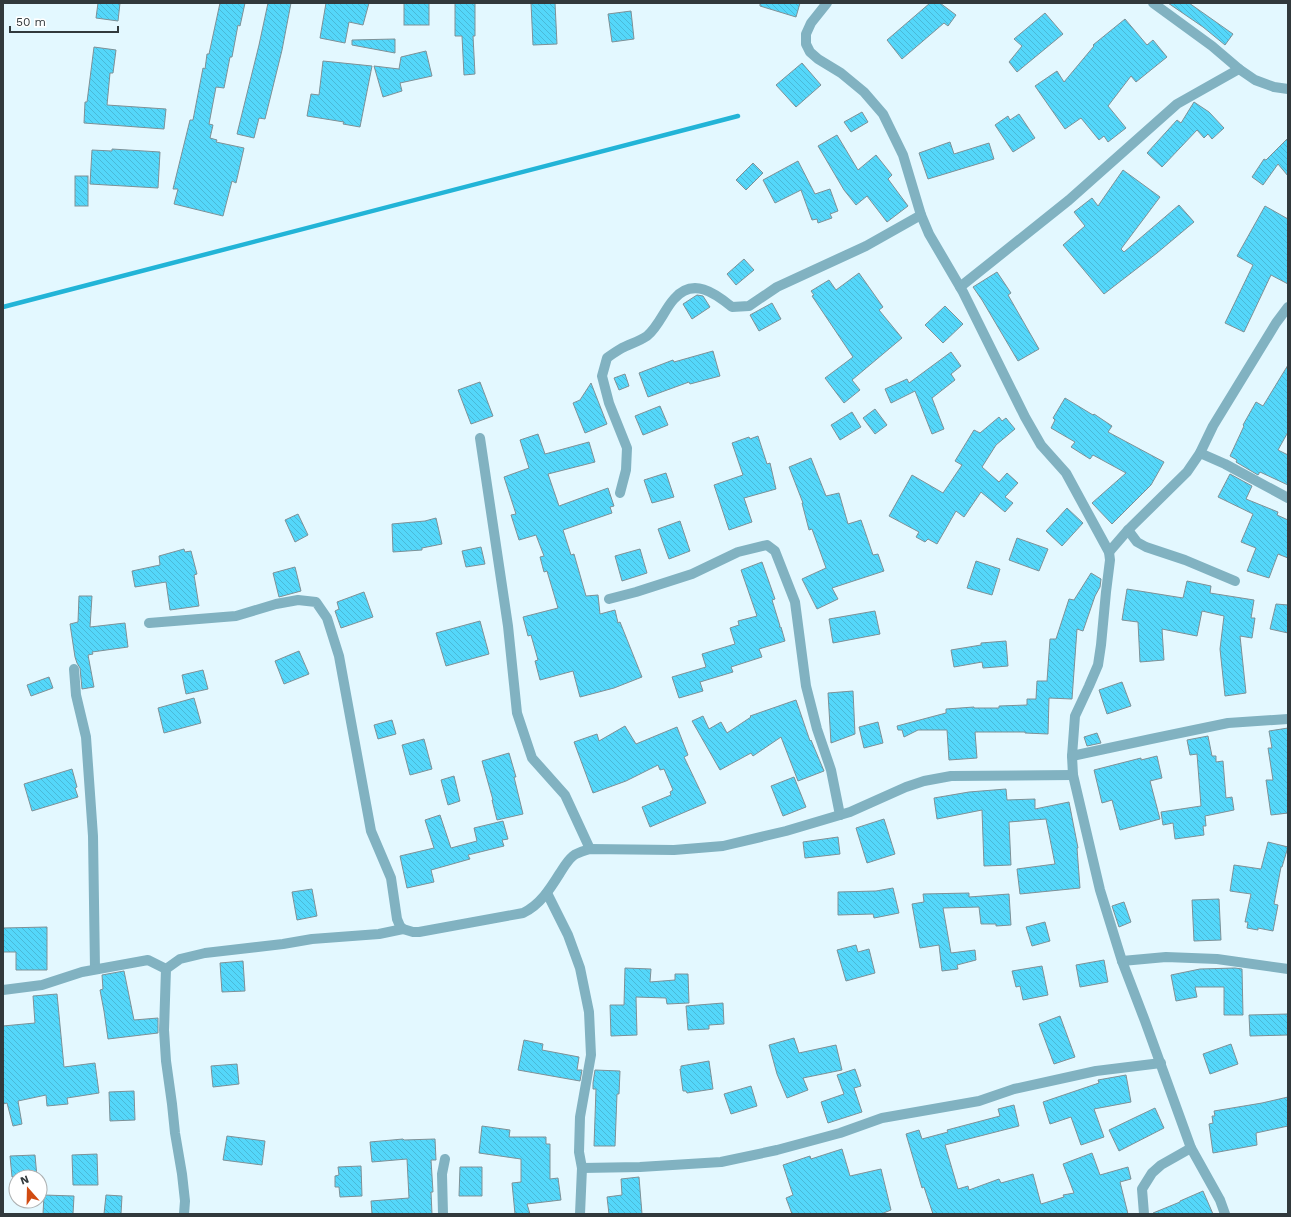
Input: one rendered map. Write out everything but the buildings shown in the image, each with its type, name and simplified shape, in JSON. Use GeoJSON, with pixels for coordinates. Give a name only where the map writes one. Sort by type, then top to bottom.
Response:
{"type":"FeatureCollection","features":[{"type":"Feature","properties":{"kind":"street"},"geometry":{"type":"LineString","coordinates":[[827,3],[811,23],[806,34],[806,44],[810,52],[864,92],[883,114],[903,155],[921,215],[929,234],[960,287],[1025,417],[1041,445],[1066,473],[1109,552],[1110,560],[1098,665],[1075,716],[1072,756],[1073,775],[1100,890],[1122,961],[1161,1063],[1191,1148],[1220,1200],[1226,1214]]}},
{"type":"Feature","properties":{"kind":"street"},"geometry":{"type":"LineString","coordinates":[[1153,3],[1212,46],[1239,69],[1255,80],[1274,87],[1288,89]]}},
{"type":"Feature","properties":{"kind":"street"},"geometry":{"type":"LineString","coordinates":[[960,287],[1069,200],[1177,104],[1239,69]]}},
{"type":"Feature","properties":{"kind":"street"},"geometry":{"type":"LineString","coordinates":[[620,493],[626,470],[627,448],[609,403],[602,376],[607,358],[622,348],[647,336],[658,323],[674,298],[687,288],[701,288],[719,296],[732,308],[749,306],[777,287],[866,246],[921,215]]}},
{"type":"Feature","properties":{"kind":"street"},"geometry":{"type":"LineString","coordinates":[[1109,552],[1128,530],[1187,472],[1200,453],[1212,426],[1276,323],[1288,307]]}},
{"type":"Feature","properties":{"kind":"street"},"geometry":{"type":"LineString","coordinates":[[480,438],[508,626],[517,712],[532,758],[564,795],[590,849]]}},
{"type":"Feature","properties":{"kind":"street"},"geometry":{"type":"LineString","coordinates":[[1200,453],[1288,498]]}},
{"type":"Feature","properties":{"kind":"street"},"geometry":{"type":"LineString","coordinates":[[1128,530],[1137,542],[1146,548],[1185,560],[1235,582]]}},
{"type":"Feature","properties":{"kind":"street"},"geometry":{"type":"LineString","coordinates":[[609,599],[692,574],[738,552],[767,545],[775,551],[795,602],[806,686],[817,729],[831,770],[840,815]]}},
{"type":"Feature","properties":{"kind":"street"},"geometry":{"type":"LineString","coordinates":[[150,623],[236,616],[276,604],[298,600],[316,602],[327,618],[339,656],[371,831],[391,878],[397,919],[403,929]]}},
{"type":"Feature","properties":{"kind":"street"},"geometry":{"type":"LineString","coordinates":[[74,669],[76,695],[86,737],[93,836],[95,970]]}},
{"type":"Feature","properties":{"kind":"street"},"geometry":{"type":"LineString","coordinates":[[1072,756],[1228,723],[1288,718]]}},
{"type":"Feature","properties":{"kind":"street"},"geometry":{"type":"LineString","coordinates":[[166,969],[180,959],[205,953],[283,944],[312,938],[379,934],[403,929],[418,932],[523,913],[532,909],[548,893],[565,864],[572,857],[580,852],[590,849],[674,850],[724,846],[786,831],[850,812],[906,787],[924,781],[951,776],[1073,775]]}},
{"type":"Feature","properties":{"kind":"street"},"geometry":{"type":"LineString","coordinates":[[548,893],[568,935],[577,961],[589,1012],[591,1055],[580,1117],[579,1152],[582,1168],[580,1214]]}},
{"type":"Feature","properties":{"kind":"street"},"geometry":{"type":"LineString","coordinates":[[1122,961],[1166,956],[1216,958],[1288,969]]}},
{"type":"Feature","properties":{"kind":"street"},"geometry":{"type":"LineString","coordinates":[[3,990],[42,985],[82,972],[148,960],[166,969]]}},
{"type":"Feature","properties":{"kind":"street"},"geometry":{"type":"LineString","coordinates":[[166,969],[164,1030],[166,1061],[182,1174],[185,1201],[184,1214]]}},
{"type":"Feature","properties":{"kind":"street"},"geometry":{"type":"LineString","coordinates":[[582,1168],[640,1167],[721,1162],[777,1150],[840,1133],[882,1118],[979,1101],[1014,1089],[1096,1071],[1161,1063]]}},
{"type":"Feature","properties":{"kind":"street"},"geometry":{"type":"LineString","coordinates":[[1144,1214],[1142,1189],[1152,1173],[1161,1165],[1191,1148]]}},
{"type":"Feature","properties":{"kind":"street"},"geometry":{"type":"LineString","coordinates":[[442,1214],[442,1174],[445,1159]]}},
{"type":"Feature","properties":{"kind":"waterway"},"geometry":{"type":"LineString","coordinates":[[3,307],[738,116]]}}]}
